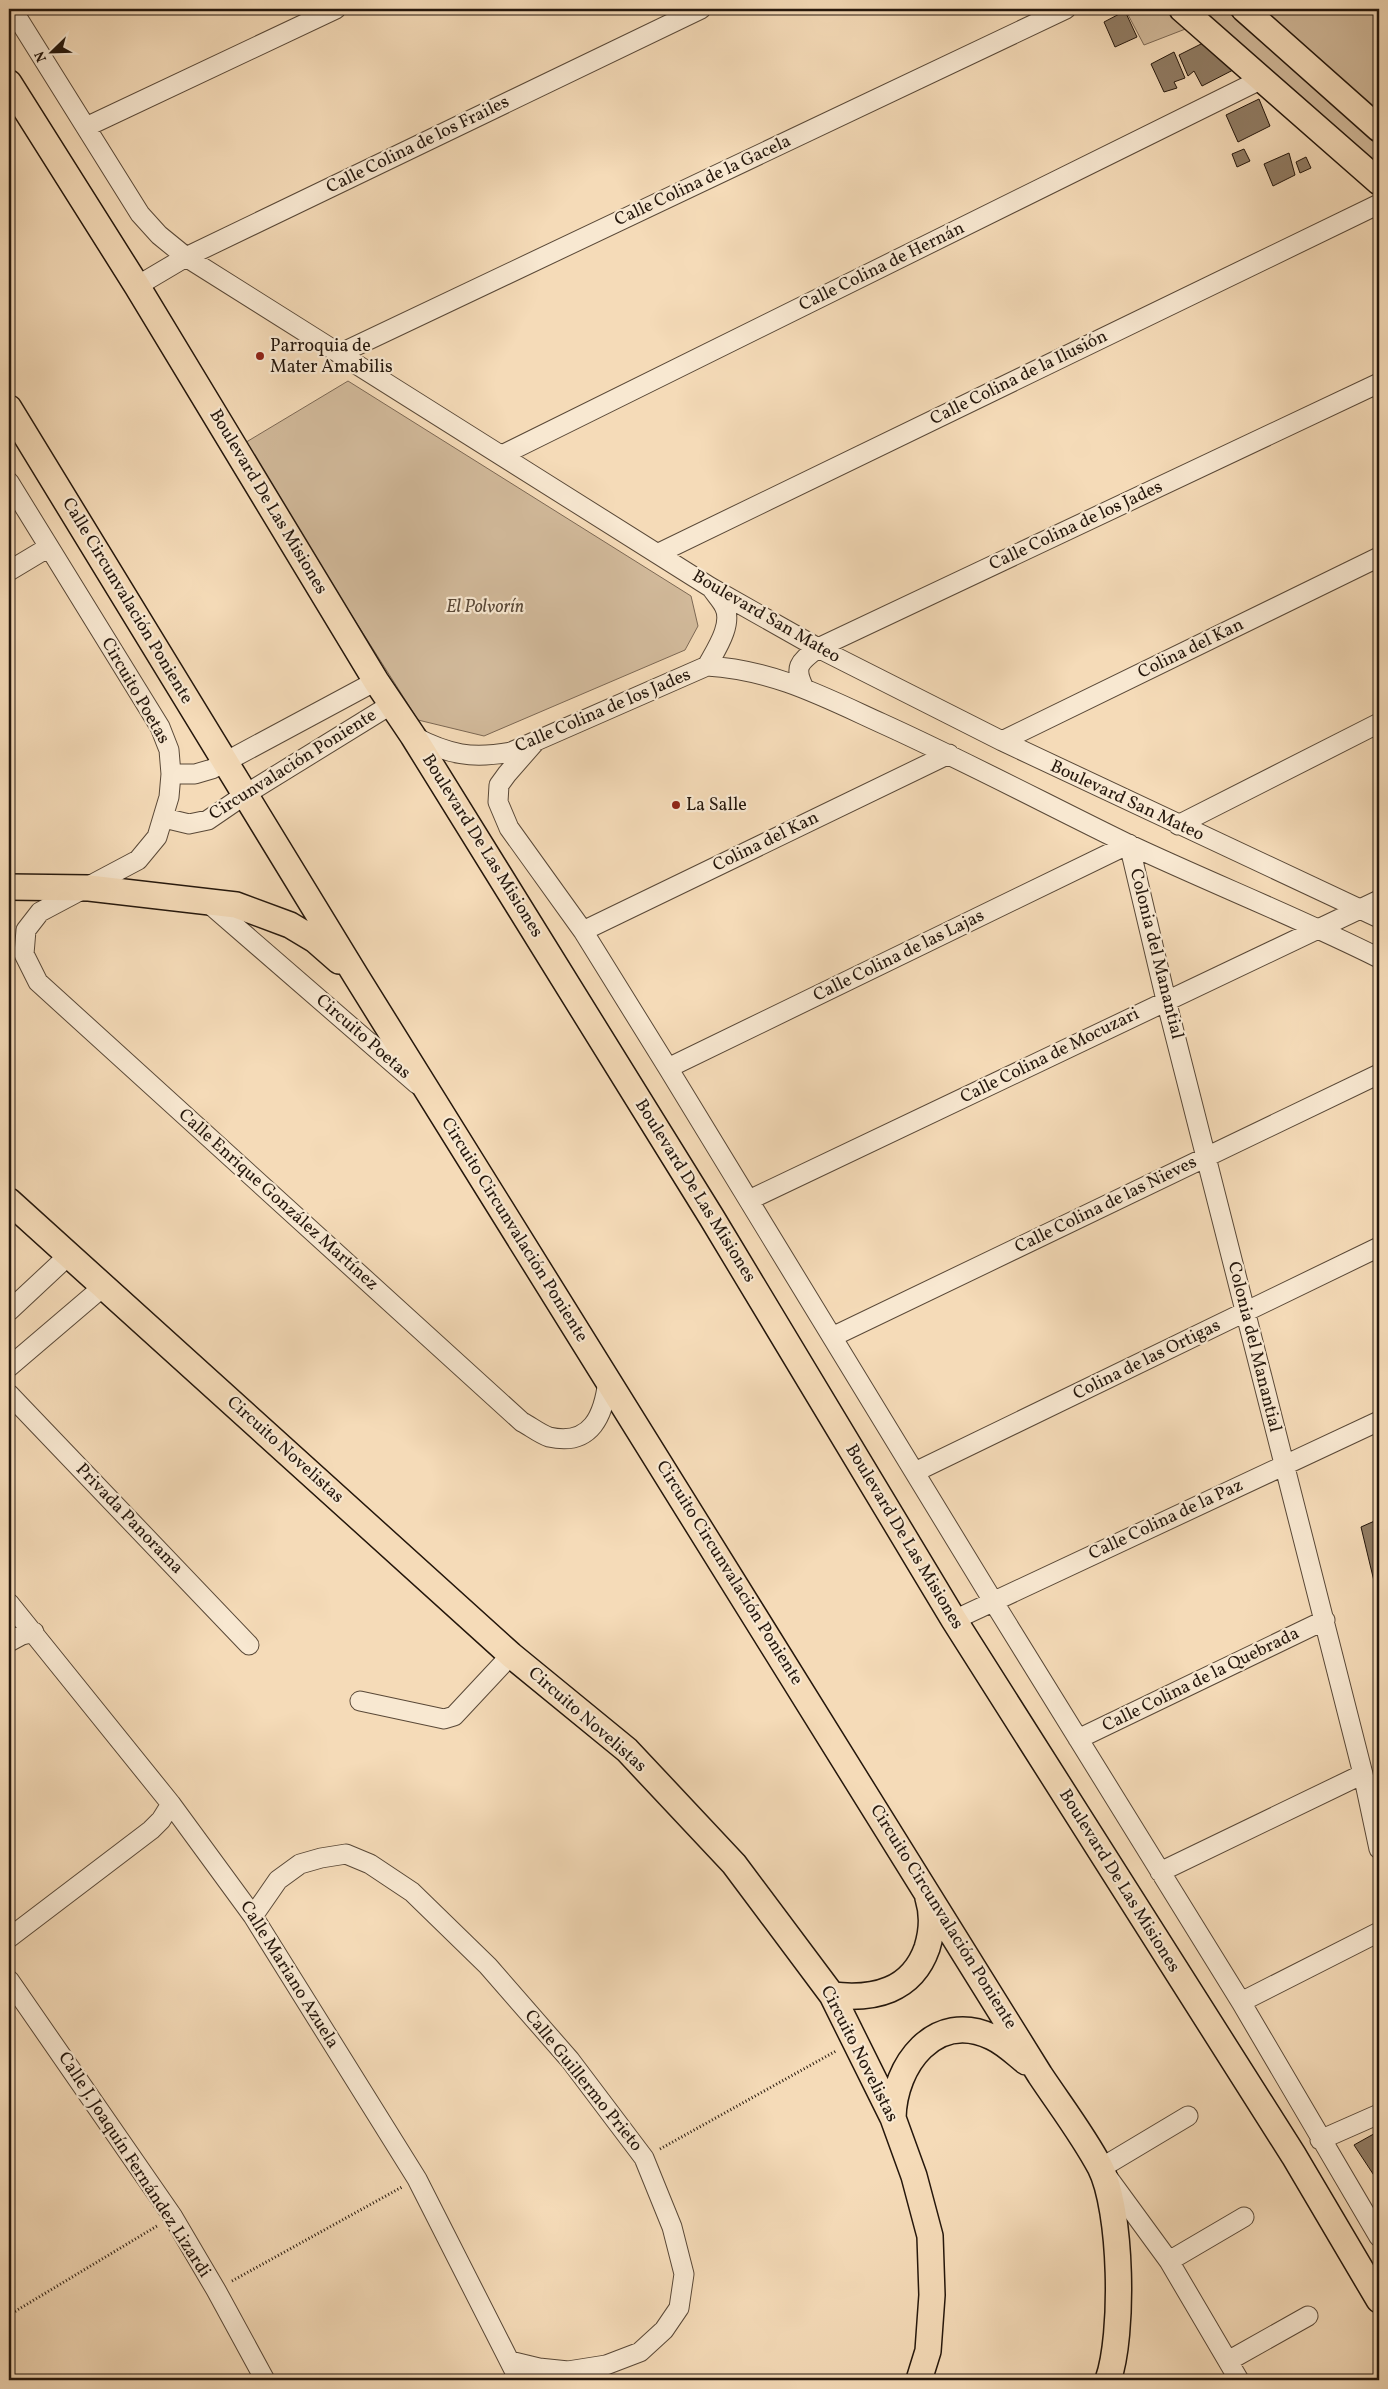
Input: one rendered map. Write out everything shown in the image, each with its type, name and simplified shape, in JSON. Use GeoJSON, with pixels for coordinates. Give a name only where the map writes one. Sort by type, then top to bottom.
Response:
{"type":"FeatureCollection","features":[{"type":"Feature","properties":{"kind":"main road"},"geometry":{"type":"LineString","coordinates":[[1182,9],[1379,182]]}},
{"type":"Feature","properties":{"kind":"main road"},"geometry":{"type":"LineString","coordinates":[[1244,9],[1379,129]]}},
{"type":"Feature","properties":{"kind":"main road","name":"Boulevard De Las Misiones"},"geometry":{"type":"LineString","coordinates":[[9,83],[137,286],[376,680],[413,736],[712,1218],[954,1620],[1294,2156],[1378,2295]]}},
{"type":"Feature","properties":{"kind":"main road","name":"Calle Circunvalación Poniente"},"geometry":{"type":"LineString","coordinates":[[9,408],[246,794]]}},
{"type":"Feature","properties":{"kind":"main road","name":"Circuito Circunvalación Poniente"},"geometry":{"type":"LineString","coordinates":[[246,794],[430,1095],[925,1887],[1040,2075],[1101,2168],[1118,2235],[1117,2323],[1108,2380]]}},
{"type":"Feature","properties":{"kind":"main road"},"geometry":{"type":"LineString","coordinates":[[9,887],[89,888],[236,905],[290,924],[315,940],[356,976]]}},
{"type":"Feature","properties":{"kind":"main road","name":"Circuito Novelistas"},"geometry":{"type":"LineString","coordinates":[[9,1201],[511,1655],[626,1750],[734,1864],[832,1995],[856,2040],[892,2118],[914,2176],[930,2236],[932,2294],[928,2351],[919,2380]]}},
{"type":"Feature","properties":{"kind":"main road"},"geometry":{"type":"LineString","coordinates":[[832,1995],[851,1997],[880,1993],[910,1978],[924,1956],[931,1930],[931,1915],[925,1887]]}},
{"type":"Feature","properties":{"kind":"main road"},"geometry":{"type":"LineString","coordinates":[[892,2118],[895,2091],[906,2066],[923,2046],[947,2031],[963,2029],[992,2037],[1008,2046],[1040,2075]]}},
{"type":"Feature","properties":{"kind":"street"},"geometry":{"type":"LineString","coordinates":[[12,9],[140,214],[159,235],[186,257]]}},
{"type":"Feature","properties":{"kind":"street"},"geometry":{"type":"LineString","coordinates":[[86,127],[336,9]]}},
{"type":"Feature","properties":{"kind":"street","name":"Calle Colina de los Frailes"},"geometry":{"type":"LineString","coordinates":[[137,286],[186,257],[701,9]]}},
{"type":"Feature","properties":{"kind":"street","name":"Calle Colina de la Gacela"},"geometry":{"type":"LineString","coordinates":[[341,353],[1066,9]]}},
{"type":"Feature","properties":{"kind":"street","name":"Calle Colina de Hernán"},"geometry":{"type":"LineString","coordinates":[[502,455],[1262,79]]}},
{"type":"Feature","properties":{"kind":"street","name":"Calle Colina de la Ilusión"},"geometry":{"type":"LineString","coordinates":[[659,553],[1379,204]]}},
{"type":"Feature","properties":{"kind":"street","name":"Boulevard San Mateo"},"geometry":{"type":"LineString","coordinates":[[186,257],[659,553],[710,587],[818,648],[1002,741],[1379,918]]}},
{"type":"Feature","properties":{"kind":"street","name":"Calle Colina de los Jades"},"geometry":{"type":"LineString","coordinates":[[804,688],[797,675],[799,666],[818,648],[1379,383]]}},
{"type":"Feature","properties":{"kind":"street","name":"Circuito Poetas"},"geometry":{"type":"LineString","coordinates":[[9,482],[160,727],[169,750],[171,774],[169,797],[158,837],[138,860],[89,888]]}},
{"type":"Feature","properties":{"kind":"street"},"geometry":{"type":"LineString","coordinates":[[9,572],[49,547]]}},
{"type":"Feature","properties":{"kind":"street","name":"Colina del Kan"},"geometry":{"type":"LineString","coordinates":[[1002,741],[1379,557]]}},
{"type":"Feature","properties":{"kind":"street","name":"Calle Colina de los Jades"},"geometry":{"type":"LineString","coordinates":[[413,736],[436,748],[460,755],[486,756],[511,752],[707,666],[723,636],[726,622],[725,608],[710,587]]}},
{"type":"Feature","properties":{"kind":"street","name":"Boulevard San Mateo"},"geometry":{"type":"LineString","coordinates":[[707,666],[757,672],[804,688],[949,754],[1129,844],[1320,929],[1379,958]]}},
{"type":"Feature","properties":{"kind":"street","name":"Circunvalación Poniente"},"geometry":{"type":"LineString","coordinates":[[171,774],[195,774],[225,762],[376,680]]}},
{"type":"Feature","properties":{"kind":"street","name":"Circunvalación Poniente"},"geometry":{"type":"LineString","coordinates":[[164,818],[188,824],[208,820],[246,794],[392,704]]}},
{"type":"Feature","properties":{"kind":"street"},"geometry":{"type":"LineString","coordinates":[[1178,825],[1379,723]]}},
{"type":"Feature","properties":{"kind":"street","name":"Boulevard De Las Misiones"},"geometry":{"type":"LineString","coordinates":[[535,742],[506,774],[500,785],[498,802],[509,828],[583,931],[668,1068],[993,1601],[1241,2002],[1320,2140],[1379,2237]]}},
{"type":"Feature","properties":{"kind":"street","name":"Colina del Kan"},"geometry":{"type":"LineString","coordinates":[[583,931],[949,754]]}},
{"type":"Feature","properties":{"kind":"street","name":"Colonia del Manantial"},"geometry":{"type":"LineString","coordinates":[[1129,844],[1166,1000],[1283,1465],[1325,1620],[1363,1774],[1379,1849]]}},
{"type":"Feature","properties":{"kind":"street","name":"Calle Colina de las Lajas"},"geometry":{"type":"LineString","coordinates":[[668,1068],[1129,844]]}},
{"type":"Feature","properties":{"kind":"street","name":"Calle Enrique González Martínez"},"geometry":{"type":"LineString","coordinates":[[89,888],[40,912],[26,930],[24,954],[38,982],[522,1422],[548,1436],[569,1438],[584,1433],[599,1419],[605,1403],[608,1380]]}},
{"type":"Feature","properties":{"kind":"street","name":"Circuito Poetas"},"geometry":{"type":"LineString","coordinates":[[205,900],[430,1095]]}},
{"type":"Feature","properties":{"kind":"street","name":"Calle Colina de Mocuzari"},"geometry":{"type":"LineString","coordinates":[[749,1200],[1379,900]]}},
{"type":"Feature","properties":{"kind":"street","name":"Calle Colina de las Nieves"},"geometry":{"type":"LineString","coordinates":[[832,1337],[1379,1074]]}},
{"type":"Feature","properties":{"kind":"street","name":"Colina de las Ortigas"},"geometry":{"type":"LineString","coordinates":[[914,1472],[1379,1247]]}},
{"type":"Feature","properties":{"kind":"street"},"geometry":{"type":"LineString","coordinates":[[9,1311],[69,1255]]}},
{"type":"Feature","properties":{"kind":"street"},"geometry":{"type":"LineString","coordinates":[[9,1368],[104,1286]]}},
{"type":"Feature","properties":{"kind":"street","name":"Privada Panorama"},"geometry":{"type":"LineString","coordinates":[[9,1394],[249,1645]]}},
{"type":"Feature","properties":{"kind":"street","name":"Calle Colina de la Paz"},"geometry":{"type":"LineString","coordinates":[[954,1620],[1379,1421]]}},
{"type":"Feature","properties":{"kind":"street","name":"Calle Mariano Azuela"},"geometry":{"type":"LineString","coordinates":[[9,1602],[171,1804],[253,1916],[416,2179],[519,2380]]}},
{"type":"Feature","properties":{"kind":"street","name":"Calle Colina de la Quebrada"},"geometry":{"type":"LineString","coordinates":[[1078,1739],[1325,1620]]}},
{"type":"Feature","properties":{"kind":"street"},"geometry":{"type":"LineString","coordinates":[[9,1642],[22,1635],[34,1632]]}},
{"type":"Feature","properties":{"kind":"street"},"geometry":{"type":"LineString","coordinates":[[360,1701],[444,1719],[454,1716],[511,1655]]}},
{"type":"Feature","properties":{"kind":"street"},"geometry":{"type":"LineString","coordinates":[[1160,1872],[1363,1774]]}},
{"type":"Feature","properties":{"kind":"street"},"geometry":{"type":"LineString","coordinates":[[9,1938],[151,1830],[161,1820],[171,1804]]}},
{"type":"Feature","properties":{"kind":"street","name":"Calle Guillermo Prieto"},"geometry":{"type":"LineString","coordinates":[[253,1916],[278,1880],[300,1864],[346,1854],[370,1864],[412,1892],[488,1966],[570,2060],[644,2158],[672,2227],[684,2274],[679,2308],[664,2330],[640,2352],[606,2365],[568,2371],[510,2362]]}},
{"type":"Feature","properties":{"kind":"street"},"geometry":{"type":"LineString","coordinates":[[1241,2002],[1379,1932]]}},
{"type":"Feature","properties":{"kind":"street","name":"Calle J. Joaquín Fernández Lizardi"},"geometry":{"type":"LineString","coordinates":[[9,1980],[173,2217],[216,2290],[265,2380]]}},
{"type":"Feature","properties":{"kind":"street"},"geometry":{"type":"LineString","coordinates":[[1320,2140],[1379,2114]]}},
{"type":"Feature","properties":{"kind":"street"},"geometry":{"type":"LineString","coordinates":[[1188,2116],[1101,2168],[1169,2261],[1240,2380]]}},
{"type":"Feature","properties":{"kind":"street"},"geometry":{"type":"LineString","coordinates":[[1169,2261],[1244,2217]]}},
{"type":"Feature","properties":{"kind":"street"},"geometry":{"type":"LineString","coordinates":[[1228,2361],[1308,2316]]}},
{"type":"Feature","properties":{"kind":"path"},"geometry":{"type":"LineString","coordinates":[[644,2158],[856,2040]]}},
{"type":"Feature","properties":{"kind":"path"},"geometry":{"type":"LineString","coordinates":[[216,2290],[416,2179]]}},
{"type":"Feature","properties":{"kind":"path"},"geometry":{"type":"LineString","coordinates":[[9,2315],[173,2217]]}},
{"type":"Feature","properties":{"kind":"green space"},"geometry":{"type":"Polygon","coordinates":[[[1125,9],[1166,9],[1188,28],[1144,45],[1125,9]]]}},
{"type":"Feature","properties":{"kind":"green space"},"geometry":{"type":"Polygon","coordinates":[[[1201,9],[1224,9],[1379,144],[1379,167],[1201,9]]]}},
{"type":"Feature","properties":{"kind":"green space"},"geometry":{"type":"Polygon","coordinates":[[[1257,9],[1379,9],[1379,116],[1257,9]]]}},
{"type":"Feature","properties":{"kind":"green space","name":"El Polvorín"},"geometry":{"type":"Polygon","coordinates":[[[348,381],[691,596],[698,626],[685,650],[484,736],[418,720],[243,444],[348,381]]]}},
{"type":"Feature","properties":{"kind":"building"},"geometry":{"type":"Polygon","coordinates":[[[1125,11],[1137,37],[1115,47],[1104,22],[1125,11]]]}},
{"type":"Feature","properties":{"kind":"building"},"geometry":{"type":"Polygon","coordinates":[[[1203,43],[1235,69],[1202,86],[1194,71],[1188,76],[1179,55],[1203,43]]]}},
{"type":"Feature","properties":{"kind":"building"},"geometry":{"type":"Polygon","coordinates":[[[1174,52],[1185,78],[1174,82],[1177,88],[1164,92],[1151,64],[1174,52]]]}},
{"type":"Feature","properties":{"kind":"building"},"geometry":{"type":"Polygon","coordinates":[[[1259,99],[1270,126],[1238,142],[1226,115],[1259,99]]]}},
{"type":"Feature","properties":{"kind":"building"},"geometry":{"type":"Polygon","coordinates":[[[1244,149],[1250,161],[1237,167],[1232,154],[1244,149]]]}},
{"type":"Feature","properties":{"kind":"building"},"geometry":{"type":"Polygon","coordinates":[[[1289,153],[1295,175],[1273,186],[1264,164],[1289,153]]]}},
{"type":"Feature","properties":{"kind":"building"},"geometry":{"type":"Polygon","coordinates":[[[1306,157],[1311,168],[1300,173],[1296,162],[1306,157]]]}},
{"type":"Feature","properties":{"kind":"building"},"geometry":{"type":"Polygon","coordinates":[[[1379,1519],[1379,1602],[1361,1527],[1379,1519]]]}},
{"type":"Feature","properties":{"kind":"building"},"geometry":{"type":"Polygon","coordinates":[[[1379,2131],[1379,2183],[1354,2145],[1379,2131]]]}},
{"type":"Feature","properties":{"kind":"place","name":"Parroquia de Mater Amabilis"},"geometry":{"type":"Point","coordinates":[260,356]}},
{"type":"Feature","properties":{"kind":"place","name":"La Salle"},"geometry":{"type":"Point","coordinates":[676,805]}}]}
